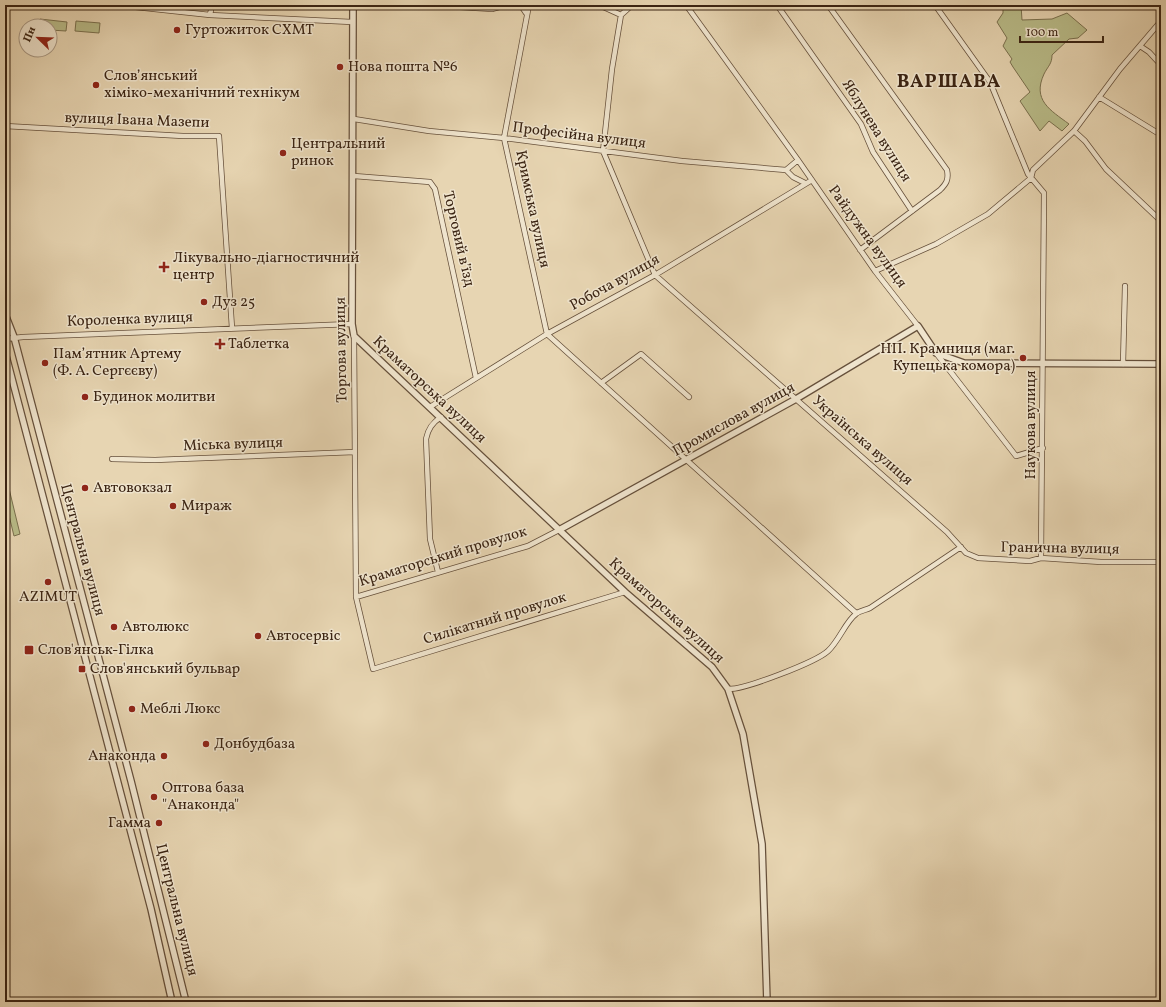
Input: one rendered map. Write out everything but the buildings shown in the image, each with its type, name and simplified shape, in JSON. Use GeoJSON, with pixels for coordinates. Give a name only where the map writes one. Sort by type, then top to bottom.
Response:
{"type":"FeatureCollection","features":[{"type":"Feature","properties":{"kind":"street"},"geometry":{"type":"LineString","coordinates":[[117,5],[210,15],[352,22]]}},
{"type":"Feature","properties":{"kind":"street"},"geometry":{"type":"LineString","coordinates":[[210,15],[212,5]]}},
{"type":"Feature","properties":{"kind":"street","name":"Торгова вулиця"},"geometry":{"type":"LineString","coordinates":[[353,5],[354,176],[352,324],[354,336],[356,597],[373,669]]}},
{"type":"Feature","properties":{"kind":"street"},"geometry":{"type":"LineString","coordinates":[[428,5],[492,9],[506,5]]}},
{"type":"Feature","properties":{"kind":"street"},"geometry":{"type":"LineString","coordinates":[[492,9],[498,5]]}},
{"type":"Feature","properties":{"kind":"street"},"geometry":{"type":"LineString","coordinates":[[510,5],[522,7],[526,15]]}},
{"type":"Feature","properties":{"kind":"street","name":"Кримська вулиця"},"geometry":{"type":"LineString","coordinates":[[529,5],[504,138],[547,334]]}},
{"type":"Feature","properties":{"kind":"street"},"geometry":{"type":"LineString","coordinates":[[599,5],[621,15]]}},
{"type":"Feature","properties":{"kind":"street"},"geometry":{"type":"LineString","coordinates":[[632,5],[621,15],[612,69],[603,151],[655,275]]}},
{"type":"Feature","properties":{"kind":"street","name":"Райдужна вулиця"},"geometry":{"type":"LineString","coordinates":[[686,5],[798,160],[875,271],[1016,456],[1043,448]]}},
{"type":"Feature","properties":{"kind":"street","name":"Яблунева вулиця"},"geometry":{"type":"LineString","coordinates":[[777,5],[861,124],[873,152],[912,211]]}},
{"type":"Feature","properties":{"kind":"street"},"geometry":{"type":"LineString","coordinates":[[828,5],[947,170],[948,176],[947,183],[940,190],[860,250]]}},
{"type":"Feature","properties":{"kind":"street","name":"Наукова вулиця"},"geometry":{"type":"LineString","coordinates":[[936,5],[990,82],[1028,174],[1044,193],[1041,558]]}},
{"type":"Feature","properties":{"kind":"street"},"geometry":{"type":"LineString","coordinates":[[875,271],[936,244],[988,214],[1031,178],[1033,170],[1074,130],[1120,68],[1161,21]]}},
{"type":"Feature","properties":{"kind":"street"},"geometry":{"type":"LineString","coordinates":[[1140,46],[1149,52],[1161,66]]}},
{"type":"Feature","properties":{"kind":"street"},"geometry":{"type":"LineString","coordinates":[[1099,97],[1161,135]]}},
{"type":"Feature","properties":{"kind":"street","name":"Професійна вулиця"},"geometry":{"type":"LineString","coordinates":[[354,119],[429,131],[786,170]]}},
{"type":"Feature","properties":{"kind":"street","name":"вулиця Івана Мазепи"},"geometry":{"type":"LineString","coordinates":[[5,126],[183,136],[219,136],[232,328]]}},
{"type":"Feature","properties":{"kind":"street"},"geometry":{"type":"LineString","coordinates":[[1074,130],[1085,141],[1106,169],[1161,220]]}},
{"type":"Feature","properties":{"kind":"street"},"geometry":{"type":"LineString","coordinates":[[798,160],[786,170],[793,178],[805,183]]}},
{"type":"Feature","properties":{"kind":"street","name":"Торговий в’їзд"},"geometry":{"type":"LineString","coordinates":[[354,176],[430,182],[435,189],[476,378]]}},
{"type":"Feature","properties":{"kind":"street","name":"Робоча вулиця"},"geometry":{"type":"LineString","coordinates":[[430,407],[547,334],[655,275],[812,180]]}},
{"type":"Feature","properties":{"kind":"street","name":"Українська вулиця"},"geometry":{"type":"LineString","coordinates":[[655,275],[946,532],[961,547]]}},
{"type":"Feature","properties":{"kind":"street"},"geometry":{"type":"LineString","coordinates":[[1123,364],[1125,286]]}},
{"type":"Feature","properties":{"kind":"street","name":"Центральна вулиця"},"geometry":{"type":"LineString","coordinates":[[5,314],[14,337],[131,781],[186,1002]]}},
{"type":"Feature","properties":{"kind":"street","name":"Короленка вулиця"},"geometry":{"type":"LineString","coordinates":[[5,339],[14,337],[352,324]]}},
{"type":"Feature","properties":{"kind":"street","name":"Промислова вулиця"},"geometry":{"type":"LineString","coordinates":[[559,530],[687,461],[796,399],[918,326]]}},
{"type":"Feature","properties":{"kind":"street"},"geometry":{"type":"LineString","coordinates":[[547,334],[856,613]]}},
{"type":"Feature","properties":{"kind":"street","name":"Краматорська вулиця"},"geometry":{"type":"LineString","coordinates":[[354,336],[625,592],[712,668],[728,689],[743,734],[762,844],[767,1002]]}},
{"type":"Feature","properties":{"kind":"street","name":"Центральна вулиця"},"geometry":{"type":"LineString","coordinates":[[5,352],[149,901],[172,1002]]}},
{"type":"Feature","properties":{"kind":"street"},"geometry":{"type":"LineString","coordinates":[[936,353],[964,363],[1043,362],[1161,364]]}},
{"type":"Feature","properties":{"kind":"street"},"geometry":{"type":"LineString","coordinates":[[601,383],[641,354],[689,397]]}},
{"type":"Feature","properties":{"kind":"street"},"geometry":{"type":"LineString","coordinates":[[438,572],[430,539],[426,439],[428,430],[434,422],[441,418]]}},
{"type":"Feature","properties":{"kind":"street","name":"Міська вулиця"},"geometry":{"type":"LineString","coordinates":[[112,459],[155,460],[355,452]]}},
{"type":"Feature","properties":{"kind":"street","name":"Краматорський провулок"},"geometry":{"type":"LineString","coordinates":[[356,597],[528,546],[559,530]]}},
{"type":"Feature","properties":{"kind":"street"},"geometry":{"type":"LineString","coordinates":[[1161,534],[1161,562]]}},
{"type":"Feature","properties":{"kind":"street"},"geometry":{"type":"LineString","coordinates":[[728,689],[745,688],[816,659],[828,652],[840,638],[856,613],[870,608],[961,547]]}},
{"type":"Feature","properties":{"kind":"street","name":"Гранична вулиця"},"geometry":{"type":"LineString","coordinates":[[961,547],[966,553],[978,558],[1030,561],[1041,558],[1101,562],[1161,562]]}},
{"type":"Feature","properties":{"kind":"street","name":"Силікатний провулок"},"geometry":{"type":"LineString","coordinates":[[373,669],[625,592]]}},
{"type":"Feature","properties":{"kind":"green space"},"geometry":{"type":"Polygon","coordinates":[[[1003,5],[1021,5],[1022,20],[1052,19],[1067,13],[1087,30],[1078,38],[1069,39],[1052,55],[1051,63],[1044,74],[1041,83],[1040,91],[1045,104],[1055,114],[1069,124],[1062,131],[1049,121],[1040,131],[1020,101],[1030,92],[1010,62],[1012,59],[1003,46],[1007,38],[997,22],[1003,13],[1003,5]]]}},
{"type":"Feature","properties":{"kind":"green space"},"geometry":{"type":"Polygon","coordinates":[[[58,21],[67,22],[66,31],[58,30],[58,21]]]}},
{"type":"Feature","properties":{"kind":"green space"},"geometry":{"type":"Polygon","coordinates":[[[76,21],[100,23],[99,33],[75,31],[76,21]]]}},
{"type":"Feature","properties":{"kind":"green space"},"geometry":{"type":"Polygon","coordinates":[[[5,472],[20,534],[14,536],[5,499],[5,472]]]}},
{"type":"Feature","properties":{"kind":"place","name":"Гуртожиток СХМТ"},"geometry":{"type":"Point","coordinates":[177,30]}},
{"type":"Feature","properties":{"kind":"place","name":"Нова пошта №6"},"geometry":{"type":"Point","coordinates":[340,67]}},
{"type":"Feature","properties":{"kind":"place","name":"Слов’янський хіміко-механічний технікум"},"geometry":{"type":"Point","coordinates":[96,85]}},
{"type":"Feature","properties":{"kind":"place","name":"Центральний ринок"},"geometry":{"type":"Point","coordinates":[283,153]}},
{"type":"Feature","properties":{"kind":"place","name":"Лікувально-діагностичний центр"},"geometry":{"type":"Point","coordinates":[164,267]}},
{"type":"Feature","properties":{"kind":"place","name":"Дуз 25"},"geometry":{"type":"Point","coordinates":[204,302]}},
{"type":"Feature","properties":{"kind":"place","name":"Таблетка"},"geometry":{"type":"Point","coordinates":[220,344]}},
{"type":"Feature","properties":{"kind":"place","name":"НП. Крамниця (маг. Купецька комора)"},"geometry":{"type":"Point","coordinates":[1023,358]}},
{"type":"Feature","properties":{"kind":"place","name":"Пам’ятник Артему (Ф. А. Сергєєву)"},"geometry":{"type":"Point","coordinates":[45,363]}},
{"type":"Feature","properties":{"kind":"place","name":"Будинок молитви"},"geometry":{"type":"Point","coordinates":[85,397]}},
{"type":"Feature","properties":{"kind":"place","name":"Автовокзал"},"geometry":{"type":"Point","coordinates":[85,488]}},
{"type":"Feature","properties":{"kind":"place","name":"Мираж"},"geometry":{"type":"Point","coordinates":[173,506]}},
{"type":"Feature","properties":{"kind":"place","name":"AZIMUT"},"geometry":{"type":"Point","coordinates":[48,582]}},
{"type":"Feature","properties":{"kind":"place","name":"Автолюкс"},"geometry":{"type":"Point","coordinates":[114,627]}},
{"type":"Feature","properties":{"kind":"place","name":"Автосервіс"},"geometry":{"type":"Point","coordinates":[258,636]}},
{"type":"Feature","properties":{"kind":"place","name":"Слов'янськ-Гілка"},"geometry":{"type":"Point","coordinates":[29,650]}},
{"type":"Feature","properties":{"kind":"place","name":"Слов'янський бульвар"},"geometry":{"type":"Point","coordinates":[82,669]}},
{"type":"Feature","properties":{"kind":"place","name":"Меблі Люкс"},"geometry":{"type":"Point","coordinates":[132,709]}},
{"type":"Feature","properties":{"kind":"place","name":"Донбудбаза"},"geometry":{"type":"Point","coordinates":[206,744]}},
{"type":"Feature","properties":{"kind":"place","name":"Анаконда"},"geometry":{"type":"Point","coordinates":[164,756]}},
{"type":"Feature","properties":{"kind":"place","name":"Оптова база \"Анаконда\""},"geometry":{"type":"Point","coordinates":[154,797]}},
{"type":"Feature","properties":{"kind":"place","name":"Гамма"},"geometry":{"type":"Point","coordinates":[159,823]}},
{"type":"Feature","properties":{"kind":"district","name":"ВАРШАВА"},"geometry":{"type":"Point","coordinates":[949,82]}}]}
